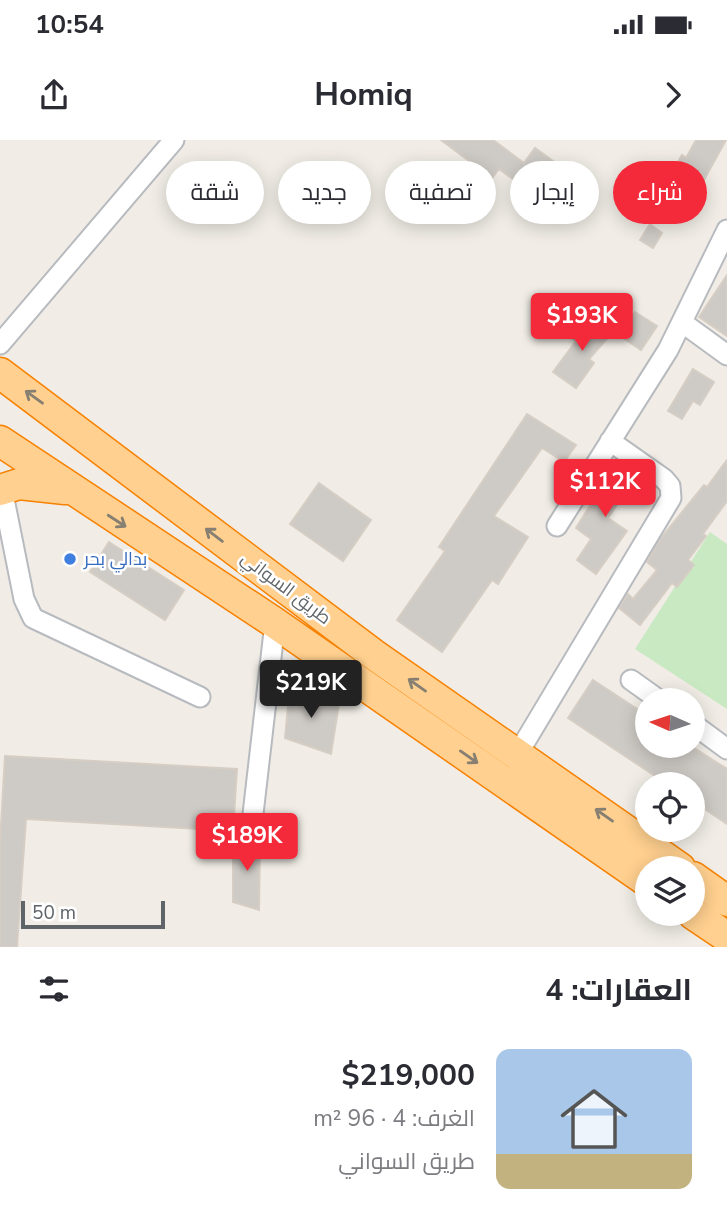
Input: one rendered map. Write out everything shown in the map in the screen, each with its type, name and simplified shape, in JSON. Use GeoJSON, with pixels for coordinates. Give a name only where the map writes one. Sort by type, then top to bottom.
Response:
{"type":"FeatureCollection","features":[{"type":"Feature","properties":{"kind":"highway","name":"طريق السواني"},"geometry":{"type":"LineString","coordinates":[[0,373],[373,654],[663,856]]}},
{"type":"Feature","properties":{"kind":"highway","name":"طريق السواني"},"geometry":{"type":"LineString","coordinates":[[0,441],[70,490],[275,623],[635,873]]}},
{"type":"Feature","properties":{"kind":"highway"},"geometry":{"type":"LineString","coordinates":[[1,489],[35,484],[70,490]]}},
{"type":"Feature","properties":{"kind":"highway"},"geometry":{"type":"LineString","coordinates":[[705,885],[727,901]]}},
{"type":"Feature","properties":{"kind":"highway"},"geometry":{"type":"LineString","coordinates":[[705,922],[727,937]]}},
{"type":"Feature","properties":{"kind":"street"},"geometry":{"type":"LineString","coordinates":[[0,344],[174,140]]}},
{"type":"Feature","properties":{"kind":"street"},"geometry":{"type":"LineString","coordinates":[[556,526],[683,323],[727,230]]}},
{"type":"Feature","properties":{"kind":"street"},"geometry":{"type":"LineString","coordinates":[[683,323],[727,355]]}},
{"type":"Feature","properties":{"kind":"street"},"geometry":{"type":"LineString","coordinates":[[517,755],[671,498],[670,486],[664,480],[610,441]]}},
{"type":"Feature","properties":{"kind":"street"},"geometry":{"type":"LineString","coordinates":[[1,489],[24,599],[33,618],[200,697]]}},
{"type":"Feature","properties":{"kind":"street"},"geometry":{"type":"LineString","coordinates":[[253,814],[275,623]]}},
{"type":"Feature","properties":{"kind":"street"},"geometry":{"type":"LineString","coordinates":[[631,680],[642,688]]}},
{"type":"Feature","properties":{"kind":"street"},"geometry":{"type":"LineString","coordinates":[[705,733],[727,749]]}},
{"type":"Feature","properties":{"kind":"green space"},"geometry":{"type":"Polygon","coordinates":[[[710,532],[727,544],[727,709],[705,695],[705,688],[695,688],[635,649],[710,532]]]}},
{"type":"Feature","properties":{"kind":"building"},"geometry":{"type":"Polygon","coordinates":[[[441,140],[493,140],[521,161],[510,161],[510,177],[499,169],[496,173],[496,161],[469,161],[441,140]]]}},
{"type":"Feature","properties":{"kind":"building"},"geometry":{"type":"Polygon","coordinates":[[[696,140],[726,140],[707,175],[707,161],[678,161],[682,155],[686,158],[696,140]]]}},
{"type":"Feature","properties":{"kind":"building"},"geometry":{"type":"Polygon","coordinates":[[[535,148],[553,161],[525,161],[535,148]]]}},
{"type":"Feature","properties":{"kind":"building"},"geometry":{"type":"Polygon","coordinates":[[[650,224],[662,233],[653,248],[640,240],[650,224]]]}},
{"type":"Feature","properties":{"kind":"building"},"geometry":{"type":"Polygon","coordinates":[[[727,275],[727,336],[699,317],[727,275]]]}},
{"type":"Feature","properties":{"kind":"building"},"geometry":{"type":"Polygon","coordinates":[[[635,312],[657,326],[641,350],[619,335],[635,312]]]}},
{"type":"Feature","properties":{"kind":"building"},"geometry":{"type":"Polygon","coordinates":[[[591,317],[611,334],[589,359],[594,363],[576,388],[553,372],[576,341],[572,338],[591,317]]]}},
{"type":"Feature","properties":{"kind":"building"},"geometry":{"type":"Polygon","coordinates":[[[693,369],[714,382],[700,405],[693,401],[682,419],[668,411],[693,369]]]}},
{"type":"Feature","properties":{"kind":"building"},"geometry":{"type":"Polygon","coordinates":[[[527,414],[576,445],[564,462],[542,448],[494,516],[528,537],[498,584],[492,580],[442,652],[397,620],[445,551],[439,547],[527,414]]]}},
{"type":"Feature","properties":{"kind":"building"},"geometry":{"type":"Polygon","coordinates":[[[727,460],[727,501],[688,560],[694,565],[677,587],[672,583],[640,625],[619,608],[628,594],[633,599],[657,570],[647,562],[661,538],[704,485],[707,487],[727,460]]]}},
{"type":"Feature","properties":{"kind":"building"},"geometry":{"type":"Polygon","coordinates":[[[618,461],[637,475],[608,518],[627,531],[596,574],[577,560],[591,539],[576,528],[618,461]]]}},
{"type":"Feature","properties":{"kind":"building"},"geometry":{"type":"Polygon","coordinates":[[[319,483],[371,520],[343,561],[290,524],[319,483]]]}},
{"type":"Feature","properties":{"kind":"building"},"geometry":{"type":"Polygon","coordinates":[[[109,542],[184,590],[165,620],[90,572],[109,542]]]}},
{"type":"Feature","properties":{"kind":"building"},"geometry":{"type":"Polygon","coordinates":[[[593,680],[635,707],[635,758],[705,758],[705,755],[727,769],[727,824],[705,809],[705,772],[649,772],[568,718],[593,680]]]}},
{"type":"Feature","properties":{"kind":"building"},"geometry":{"type":"Polygon","coordinates":[[[290,685],[339,704],[331,754],[285,738],[290,685]]]}},
{"type":"Feature","properties":{"kind":"building"},"geometry":{"type":"Polygon","coordinates":[[[5,756],[237,769],[233,831],[26,819],[17,947],[0,947],[0,843],[5,756]]]}},
{"type":"Feature","properties":{"kind":"building"},"geometry":{"type":"Polygon","coordinates":[[[233,841],[260,841],[259,910],[233,902],[233,841]]]}},
{"type":"Feature","properties":{"kind":"place","name":"بدالي بحر"},"geometry":{"type":"Point","coordinates":[70,559]}}]}
